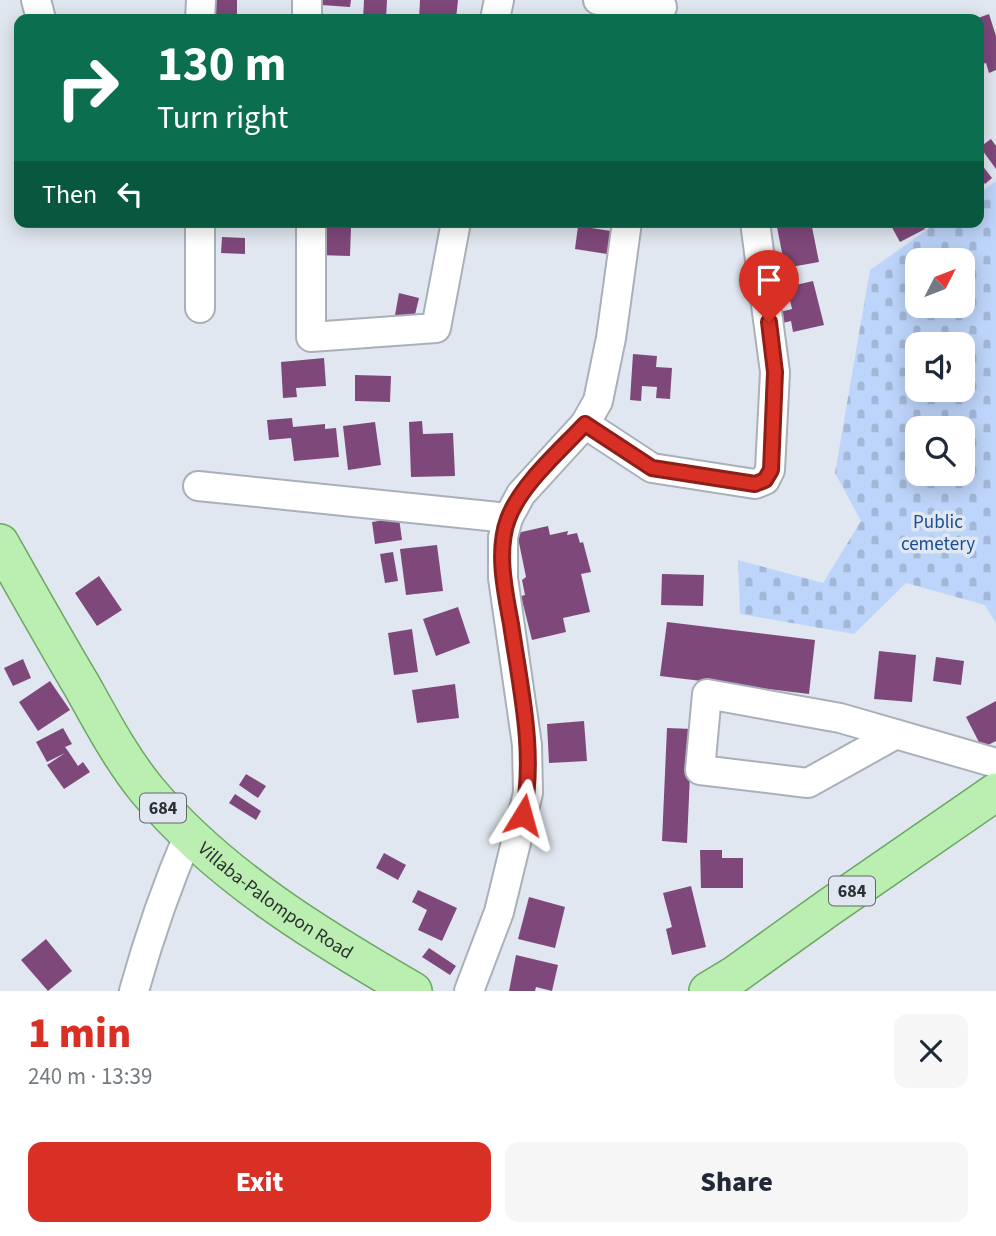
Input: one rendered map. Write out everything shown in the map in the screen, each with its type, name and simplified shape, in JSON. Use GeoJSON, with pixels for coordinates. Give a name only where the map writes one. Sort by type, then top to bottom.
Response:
{"type":"FeatureCollection","features":[{"type":"Feature","properties":{"kind":"main road","name":"Villaba-Palompon Road"},"geometry":{"type":"LineString","coordinates":[[0,543],[118,751],[145,788],[216,859],[274,903],[366,964],[413,991]]}},
{"type":"Feature","properties":{"kind":"main road","name":"684"},"geometry":{"type":"LineString","coordinates":[[708,991],[996,792]]}},
{"type":"Feature","properties":{"kind":"street"},"geometry":{"type":"LineString","coordinates":[[597,0],[662,9]]}},
{"type":"Feature","properties":{"kind":"street"},"geometry":{"type":"LineString","coordinates":[[200,228],[200,308]]}},
{"type":"Feature","properties":{"kind":"street"},"geometry":{"type":"LineString","coordinates":[[311,228],[311,337],[436,328],[455,228]]}},
{"type":"Feature","properties":{"kind":"street"},"geometry":{"type":"LineString","coordinates":[[470,991],[499,912],[528,793],[522,694],[503,578],[503,537],[508,518],[521,494],[585,424],[598,401],[611,338],[626,228]]}},
{"type":"Feature","properties":{"kind":"street"},"geometry":{"type":"LineString","coordinates":[[585,424],[652,468],[755,484],[765,480],[771,470],[775,372],[756,228]]}},
{"type":"Feature","properties":{"kind":"street"},"geometry":{"type":"LineString","coordinates":[[198,486],[508,518]]}},
{"type":"Feature","properties":{"kind":"street"},"geometry":{"type":"LineString","coordinates":[[896,734],[808,783],[700,770],[707,694],[840,718],[896,734],[996,763]]}},
{"type":"Feature","properties":{"kind":"street"},"geometry":{"type":"LineString","coordinates":[[134,991],[151,932],[189,834]]}},
{"type":"Feature","properties":{"kind":"green space","name":"Public cemetery"},"geometry":{"type":"Polygon","coordinates":[[[996,181],[996,623],[985,605],[906,583],[854,634],[740,614],[738,560],[823,583],[861,521],[835,473],[870,270],[930,228],[984,228],[984,190],[996,181]]]}},
{"type":"Feature","properties":{"kind":"building"},"geometry":{"type":"Polygon","coordinates":[[[207,0],[237,0],[237,14],[207,14],[207,0]]]}},
{"type":"Feature","properties":{"kind":"building"},"geometry":{"type":"Polygon","coordinates":[[[321,0],[351,0],[350,7],[321,5],[321,0]]]}},
{"type":"Feature","properties":{"kind":"building"},"geometry":{"type":"Polygon","coordinates":[[[364,0],[387,0],[386,14],[363,14],[364,0]]]}},
{"type":"Feature","properties":{"kind":"building"},"geometry":{"type":"Polygon","coordinates":[[[420,0],[458,0],[457,14],[419,14],[420,0]]]}},
{"type":"Feature","properties":{"kind":"building"},"geometry":{"type":"Polygon","coordinates":[[[989,14],[996,36],[996,70],[989,73],[984,64],[984,16],[989,14]]]}},
{"type":"Feature","properties":{"kind":"building"},"geometry":{"type":"Polygon","coordinates":[[[991,139],[996,146],[996,169],[984,152],[984,144],[991,139]]]}},
{"type":"Feature","properties":{"kind":"building"},"geometry":{"type":"Polygon","coordinates":[[[984,168],[992,178],[984,183],[984,168]]]}},
{"type":"Feature","properties":{"kind":"building"},"geometry":{"type":"Polygon","coordinates":[[[318,228],[351,228],[350,256],[317,255],[318,228]]]}},
{"type":"Feature","properties":{"kind":"building"},"geometry":{"type":"Polygon","coordinates":[[[578,228],[611,231],[607,254],[575,249],[578,228]]]}},
{"type":"Feature","properties":{"kind":"building"},"geometry":{"type":"Polygon","coordinates":[[[777,228],[812,228],[819,262],[785,268],[777,228]]]}},
{"type":"Feature","properties":{"kind":"building"},"geometry":{"type":"Polygon","coordinates":[[[892,228],[925,229],[900,242],[892,228]]]}},
{"type":"Feature","properties":{"kind":"building"},"geometry":{"type":"Polygon","coordinates":[[[222,237],[245,238],[245,254],[221,253],[222,237]]]}},
{"type":"Feature","properties":{"kind":"building"},"geometry":{"type":"Polygon","coordinates":[[[813,281],[824,325],[793,332],[791,321],[783,323],[780,312],[792,309],[787,287],[813,281]]]}},
{"type":"Feature","properties":{"kind":"building"},"geometry":{"type":"Polygon","coordinates":[[[399,293],[419,298],[414,319],[395,315],[399,293]]]}},
{"type":"Feature","properties":{"kind":"building"},"geometry":{"type":"Polygon","coordinates":[[[633,354],[657,356],[656,367],[672,368],[670,399],[656,398],[657,387],[642,386],[641,401],[630,400],[633,354]]]}},
{"type":"Feature","properties":{"kind":"building"},"geometry":{"type":"Polygon","coordinates":[[[324,358],[326,386],[296,388],[297,397],[283,398],[281,362],[324,358]]]}},
{"type":"Feature","properties":{"kind":"building"},"geometry":{"type":"Polygon","coordinates":[[[355,375],[391,376],[390,402],[355,401],[355,375]]]}},
{"type":"Feature","properties":{"kind":"building"},"geometry":{"type":"Polygon","coordinates":[[[292,418],[293,427],[325,424],[325,429],[336,428],[339,457],[294,461],[291,438],[269,440],[267,420],[292,418]]]}},
{"type":"Feature","properties":{"kind":"building"},"geometry":{"type":"Polygon","coordinates":[[[422,421],[423,434],[453,433],[455,476],[411,477],[409,422],[422,421]]]}},
{"type":"Feature","properties":{"kind":"building"},"geometry":{"type":"Polygon","coordinates":[[[375,422],[381,465],[348,470],[343,426],[375,422]]]}},
{"type":"Feature","properties":{"kind":"building"},"geometry":{"type":"Polygon","coordinates":[[[399,518],[402,540],[375,544],[372,522],[399,518]]]}},
{"type":"Feature","properties":{"kind":"building"},"geometry":{"type":"Polygon","coordinates":[[[548,526],[550,535],[568,531],[567,535],[577,533],[580,543],[583,542],[591,572],[581,574],[590,612],[563,618],[566,632],[532,640],[521,596],[525,595],[522,580],[526,577],[517,533],[548,526]]]}},
{"type":"Feature","properties":{"kind":"building"},"geometry":{"type":"Polygon","coordinates":[[[437,545],[443,591],[406,595],[400,549],[437,545]]]}},
{"type":"Feature","properties":{"kind":"building"},"geometry":{"type":"Polygon","coordinates":[[[393,552],[398,581],[385,583],[380,554],[393,552]]]}},
{"type":"Feature","properties":{"kind":"building"},"geometry":{"type":"Polygon","coordinates":[[[662,574],[704,575],[703,606],[661,605],[662,574]]]}},
{"type":"Feature","properties":{"kind":"building"},"geometry":{"type":"Polygon","coordinates":[[[99,576],[122,610],[97,626],[75,593],[99,576]]]}},
{"type":"Feature","properties":{"kind":"building"},"geometry":{"type":"Polygon","coordinates":[[[458,607],[470,643],[436,656],[423,619],[458,607]]]}},
{"type":"Feature","properties":{"kind":"building"},"geometry":{"type":"Polygon","coordinates":[[[667,622],[815,640],[809,694],[660,676],[667,622]]]}},
{"type":"Feature","properties":{"kind":"building"},"geometry":{"type":"Polygon","coordinates":[[[412,629],[418,672],[394,675],[388,633],[412,629]]]}},
{"type":"Feature","properties":{"kind":"building"},"geometry":{"type":"Polygon","coordinates":[[[879,651],[916,655],[912,702],[874,699],[879,651]]]}},
{"type":"Feature","properties":{"kind":"building"},"geometry":{"type":"Polygon","coordinates":[[[936,657],[964,661],[961,685],[933,681],[936,657]]]}},
{"type":"Feature","properties":{"kind":"building"},"geometry":{"type":"Polygon","coordinates":[[[23,659],[31,678],[13,686],[4,668],[23,659]]]}},
{"type":"Feature","properties":{"kind":"building"},"geometry":{"type":"Polygon","coordinates":[[[50,681],[70,710],[38,731],[19,702],[50,681]]]}},
{"type":"Feature","properties":{"kind":"building"},"geometry":{"type":"Polygon","coordinates":[[[455,684],[459,718],[417,723],[412,690],[455,684]]]}},
{"type":"Feature","properties":{"kind":"building"},"geometry":{"type":"Polygon","coordinates":[[[996,701],[996,741],[982,748],[966,717],[996,701]]]}},
{"type":"Feature","properties":{"kind":"building"},"geometry":{"type":"Polygon","coordinates":[[[584,721],[587,761],[549,763],[547,724],[584,721]]]}},
{"type":"Feature","properties":{"kind":"building"},"geometry":{"type":"Polygon","coordinates":[[[63,728],[72,744],[65,747],[78,766],[83,762],[90,772],[64,789],[47,765],[65,753],[47,762],[36,742],[63,728]]]}},
{"type":"Feature","properties":{"kind":"building"},"geometry":{"type":"Polygon","coordinates":[[[667,728],[692,729],[687,843],[662,841],[667,728]]]}},
{"type":"Feature","properties":{"kind":"building"},"geometry":{"type":"Polygon","coordinates":[[[246,774],[266,786],[258,798],[239,785],[246,774]]]}},
{"type":"Feature","properties":{"kind":"building"},"geometry":{"type":"Polygon","coordinates":[[[235,794],[261,811],[256,820],[229,803],[235,794]]]}},
{"type":"Feature","properties":{"kind":"building"},"geometry":{"type":"Polygon","coordinates":[[[700,850],[722,850],[722,858],[743,858],[743,888],[701,888],[700,850]]]}},
{"type":"Feature","properties":{"kind":"building"},"geometry":{"type":"Polygon","coordinates":[[[384,853],[406,865],[398,880],[376,868],[384,853]]]}},
{"type":"Feature","properties":{"kind":"building"},"geometry":{"type":"Polygon","coordinates":[[[691,886],[706,947],[672,955],[666,929],[672,927],[663,893],[691,886]]]}},
{"type":"Feature","properties":{"kind":"building"},"geometry":{"type":"Polygon","coordinates":[[[418,890],[457,908],[442,941],[418,930],[427,910],[412,902],[418,890]]]}},
{"type":"Feature","properties":{"kind":"building"},"geometry":{"type":"Polygon","coordinates":[[[529,897],[565,907],[555,948],[518,939],[529,897]]]}},
{"type":"Feature","properties":{"kind":"building"},"geometry":{"type":"Polygon","coordinates":[[[46,939],[72,971],[48,991],[21,960],[46,939]]]}},
{"type":"Feature","properties":{"kind":"building"},"geometry":{"type":"Polygon","coordinates":[[[429,948],[456,966],[450,975],[422,957],[429,948]]]}},
{"type":"Feature","properties":{"kind":"building"},"geometry":{"type":"Polygon","coordinates":[[[516,955],[558,965],[552,991],[536,987],[535,991],[509,991],[516,955]]]}},
{"type":"Feature","properties":{"kind":"route"},"geometry":{"type":"LineString","coordinates":[[523,815],[528,793],[527,745],[522,694],[503,578],[503,537],[508,518],[521,494],[585,424],[652,468],[755,484],[765,480],[771,470],[775,372],[769,322]]}}]}
